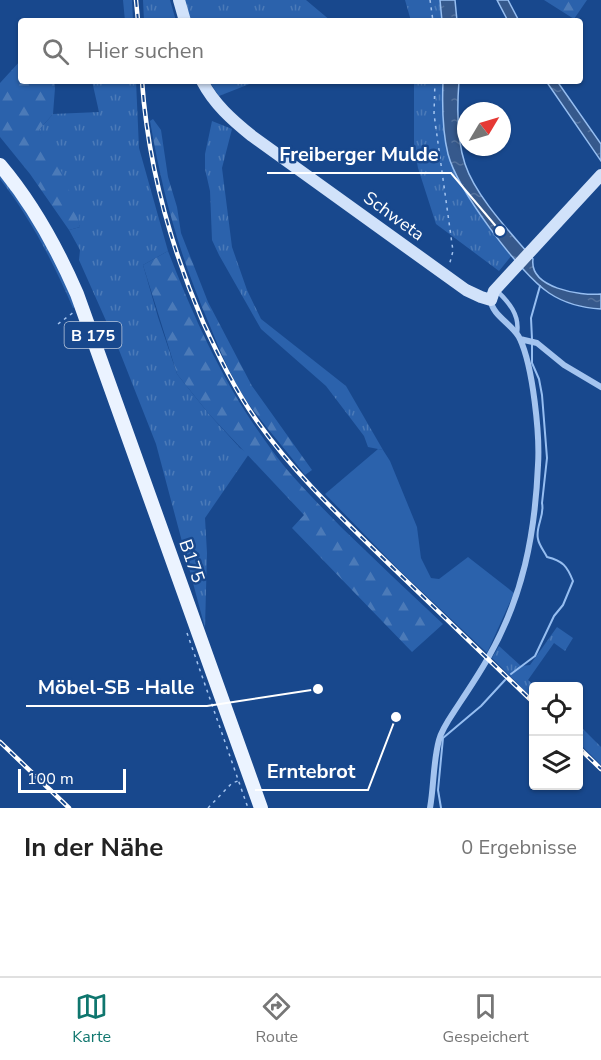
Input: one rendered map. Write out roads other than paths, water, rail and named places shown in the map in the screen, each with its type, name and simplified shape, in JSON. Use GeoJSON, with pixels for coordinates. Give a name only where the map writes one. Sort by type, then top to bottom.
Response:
{"type":"FeatureCollection","features":[{"type":"Feature","properties":{"kind":"main road","name":"B175"},"geometry":{"type":"LineString","coordinates":[[0,165],[39,220],[69,275],[89,324],[261,808]]}},
{"type":"Feature","properties":{"kind":"street"},"geometry":{"type":"LineString","coordinates":[[179,0],[184,18]]}},
{"type":"Feature","properties":{"kind":"street","name":"Schweta"},"geometry":{"type":"LineString","coordinates":[[204,84],[213,99],[235,122],[444,275],[470,292],[499,287]]}},
{"type":"Feature","properties":{"kind":"street"},"geometry":{"type":"LineString","coordinates":[[601,175],[499,287],[493,309],[519,336],[537,343],[564,365],[601,387]]}},
{"type":"Feature","properties":{"kind":"street"},"geometry":{"type":"LineString","coordinates":[[430,808],[439,738],[488,658],[507,622],[525,570],[537,497],[538,461],[529,373],[519,336]]}},
{"type":"Feature","properties":{"kind":"lane"},"geometry":{"type":"LineString","coordinates":[[499,287],[516,314],[519,336]]}},
{"type":"Feature","properties":{"kind":"water"},"geometry":{"type":"Polygon","coordinates":[[[440,0],[455,0],[457,18],[442,18],[440,0]]]}},
{"type":"Feature","properties":{"kind":"water"},"geometry":{"type":"Polygon","coordinates":[[[497,0],[508,0],[517,18],[506,18],[497,0]]]}},
{"type":"Feature","properties":{"kind":"water"},"geometry":{"type":"Polygon","coordinates":[[[443,84],[459,84],[457,156],[462,156],[477,189],[533,259],[534,269],[539,277],[558,288],[601,294],[601,309],[561,300],[536,283],[522,268],[491,229],[463,188],[448,154],[443,84]]]}},
{"type":"Feature","properties":{"kind":"water"},"geometry":{"type":"Polygon","coordinates":[[[548,84],[559,84],[601,144],[601,161],[548,84]]]}},
{"type":"Feature","properties":{"kind":"waterway"},"geometry":{"type":"LineString","coordinates":[[532,339],[531,318],[540,286]]}},
{"type":"Feature","properties":{"kind":"waterway"},"geometry":{"type":"LineString","coordinates":[[511,674],[535,656],[554,616],[563,605],[573,581],[564,565],[547,557],[540,546],[537,535],[543,508],[547,458],[542,395],[539,379],[532,363],[532,345]]}},
{"type":"Feature","properties":{"kind":"waterway"},"geometry":{"type":"LineString","coordinates":[[441,808],[438,790],[443,738],[481,706],[505,680]]}},
{"type":"Feature","properties":{"kind":"railway"},"geometry":{"type":"LineString","coordinates":[[136,0],[138,18]]}},
{"type":"Feature","properties":{"kind":"railway"},"geometry":{"type":"LineString","coordinates":[[142,84],[155,174],[180,264],[209,335],[249,409],[288,461],[322,498],[529,698]]}},
{"type":"Feature","properties":{"kind":"railway"},"geometry":{"type":"LineString","coordinates":[[0,742],[69,808]]}},
{"type":"Feature","properties":{"kind":"railway"},"geometry":{"type":"LineString","coordinates":[[583,752],[601,769]]}},
{"type":"Feature","properties":{"kind":"place","name":"Freiberger Mulde"},"geometry":{"type":"Point","coordinates":[500,231]}},
{"type":"Feature","properties":{"kind":"place","name":"Möbel-SB -Halle"},"geometry":{"type":"Point","coordinates":[318,689]}},
{"type":"Feature","properties":{"kind":"place","name":"Erntebrot"},"geometry":{"type":"Point","coordinates":[396,717]}}]}
